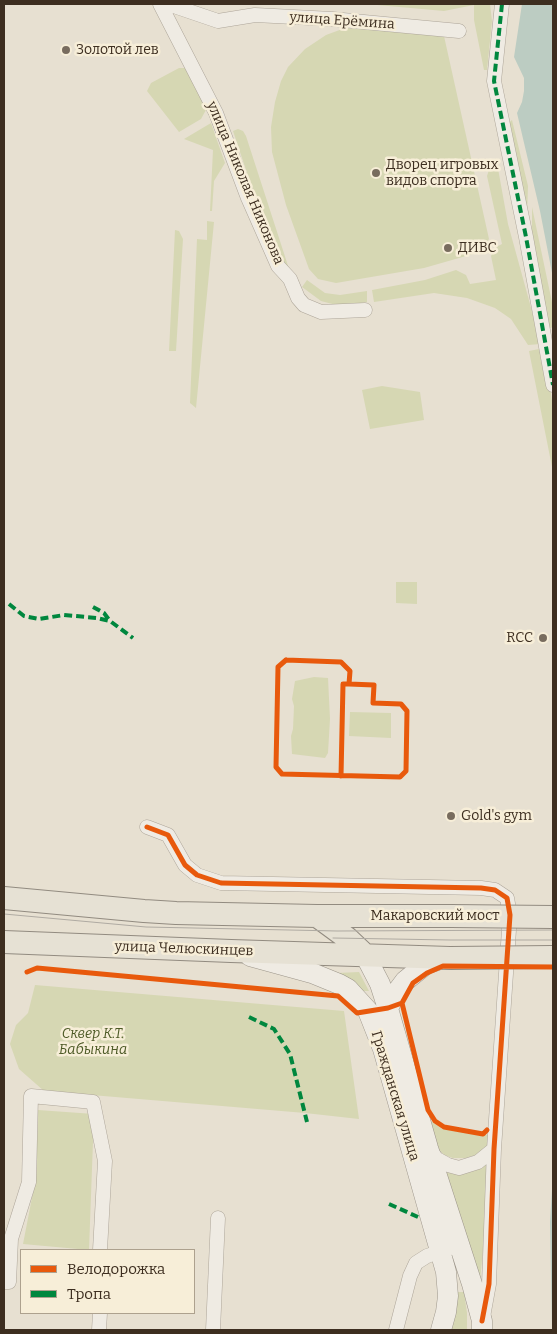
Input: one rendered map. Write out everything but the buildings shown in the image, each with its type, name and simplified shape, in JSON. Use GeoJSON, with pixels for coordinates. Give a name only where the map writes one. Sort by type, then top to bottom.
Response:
{"type":"FeatureCollection","features":[{"type":"Feature","properties":{"kind":"main road"},"geometry":{"type":"LineString","coordinates":[[4,898],[144,911],[317,916]]}},
{"type":"Feature","properties":{"kind":"main road","name":"Макаровский мост"},"geometry":{"type":"LineString","coordinates":[[317,916],[553,917]]}},
{"type":"Feature","properties":{"kind":"main road","name":"Гражданская улица"},"geometry":{"type":"LineString","coordinates":[[317,916],[347,938],[365,955]]}},
{"type":"Feature","properties":{"kind":"main road","name":"улица Челюскинцев"},"geometry":{"type":"LineString","coordinates":[[4,942],[365,955]]}},
{"type":"Feature","properties":{"kind":"main road"},"geometry":{"type":"LineString","coordinates":[[365,955],[448,958],[553,957]]}},
{"type":"Feature","properties":{"kind":"street","name":"улица Ерёмина"},"geometry":{"type":"LineString","coordinates":[[164,4],[218,21],[255,15],[332,19],[459,31]]}},
{"type":"Feature","properties":{"kind":"street","name":"улица Николая Никонова"},"geometry":{"type":"LineString","coordinates":[[164,4],[216,113],[248,198],[278,266],[290,279],[298,298],[304,305],[321,312],[366,310]]}},
{"type":"Feature","properties":{"kind":"street"},"geometry":{"type":"LineString","coordinates":[[502,4],[494,81],[526,237],[553,385]]}},
{"type":"Feature","properties":{"kind":"street"},"geometry":{"type":"LineString","coordinates":[[147,827],[168,835],[185,866],[197,875],[221,883],[481,888],[495,890],[507,898],[510,915],[494,1149],[489,1284],[482,1326]]}},
{"type":"Feature","properties":{"kind":"street","name":"Гражданская улица"},"geometry":{"type":"LineString","coordinates":[[232,951],[312,973],[339,984],[348,990],[368,1011],[385,1058],[446,1272],[448,1296],[441,1330]]}},
{"type":"Feature","properties":{"kind":"street","name":"Гражданская улица"},"geometry":{"type":"LineString","coordinates":[[365,955],[380,984],[388,1008],[428,1148],[460,1246],[482,1326]]}},
{"type":"Feature","properties":{"kind":"street"},"geometry":{"type":"LineString","coordinates":[[388,1008],[405,981],[426,964],[448,958]]}},
{"type":"Feature","properties":{"kind":"street"},"geometry":{"type":"LineString","coordinates":[[4,1282],[9,1282],[11,1239],[29,1182],[31,1096],[93,1102],[106,1161],[100,1249]]}},
{"type":"Feature","properties":{"kind":"street"},"geometry":{"type":"LineString","coordinates":[[428,1148],[437,1159],[459,1168],[478,1162],[494,1149]]}},
{"type":"Feature","properties":{"kind":"street"},"geometry":{"type":"LineString","coordinates":[[212,1330],[218,1218]]}},
{"type":"Feature","properties":{"kind":"street"},"geometry":{"type":"LineString","coordinates":[[396,1330],[410,1276],[416,1264],[427,1256],[460,1246]]}},
{"type":"Feature","properties":{"kind":"street"},"geometry":{"type":"LineString","coordinates":[[99,1330],[100,1314]]}},
{"type":"Feature","properties":{"kind":"green space"},"geometry":{"type":"Polygon","coordinates":[[[366,4],[490,4],[492,21],[487,70],[484,70],[474,20],[474,5],[444,11],[366,4]]]}},
{"type":"Feature","properties":{"kind":"green space","name":"Дворец игровых видов спорта"},"geometry":{"type":"Polygon","coordinates":[[[345,28],[444,36],[489,239],[480,252],[424,268],[336,283],[318,279],[309,269],[286,205],[272,152],[271,127],[275,102],[281,81],[288,67],[305,49],[326,35],[345,28]]]}},
{"type":"Feature","properties":{"kind":"green space"},"geometry":{"type":"Polygon","coordinates":[[[179,68],[185,68],[207,108],[201,119],[179,132],[147,91],[151,83],[179,68]]]}},
{"type":"Feature","properties":{"kind":"green space"},"geometry":{"type":"Polygon","coordinates":[[[512,120],[528,186],[527,217],[506,125],[512,120]]]}},
{"type":"Feature","properties":{"kind":"green space"},"geometry":{"type":"Polygon","coordinates":[[[211,123],[225,163],[214,181],[212,211],[210,211],[213,150],[184,139],[211,123]]]}},
{"type":"Feature","properties":{"kind":"green space"},"geometry":{"type":"Polygon","coordinates":[[[238,129],[243,131],[246,136],[291,275],[279,255],[251,185],[233,131],[238,129]]]}},
{"type":"Feature","properties":{"kind":"green space"},"geometry":{"type":"Polygon","coordinates":[[[497,163],[508,224],[541,344],[528,345],[511,319],[495,308],[467,298],[434,293],[374,302],[372,290],[425,280],[456,270],[466,275],[470,284],[496,280],[491,256],[496,247],[502,244],[487,176],[490,167],[497,163]]]}},
{"type":"Feature","properties":{"kind":"green space"},"geometry":{"type":"Polygon","coordinates":[[[532,207],[553,307],[553,327],[548,329],[532,240],[532,207]]]}},
{"type":"Feature","properties":{"kind":"green space"},"geometry":{"type":"Polygon","coordinates":[[[207,221],[214,222],[196,408],[190,403],[197,239],[207,240],[207,221]]]}},
{"type":"Feature","properties":{"kind":"green space"},"geometry":{"type":"Polygon","coordinates":[[[175,230],[179,231],[183,239],[176,351],[169,351],[175,230]]]}},
{"type":"Feature","properties":{"kind":"green space"},"geometry":{"type":"Polygon","coordinates":[[[307,280],[325,293],[340,295],[367,291],[367,302],[340,306],[321,301],[302,287],[307,280]]]}},
{"type":"Feature","properties":{"kind":"green space"},"geometry":{"type":"Polygon","coordinates":[[[544,348],[553,407],[553,472],[529,351],[544,348]]]}},
{"type":"Feature","properties":{"kind":"green space"},"geometry":{"type":"Polygon","coordinates":[[[382,386],[420,392],[424,420],[370,429],[362,390],[382,386]]]}},
{"type":"Feature","properties":{"kind":"green space"},"geometry":{"type":"Polygon","coordinates":[[[396,582],[417,582],[417,604],[396,603],[396,582]]]}},
{"type":"Feature","properties":{"kind":"green space"},"geometry":{"type":"Polygon","coordinates":[[[314,677],[328,678],[330,719],[328,753],[325,758],[292,754],[291,736],[294,706],[292,699],[295,681],[314,677]]]}},
{"type":"Feature","properties":{"kind":"green space"},"geometry":{"type":"Polygon","coordinates":[[[350,712],[391,713],[391,738],[349,736],[350,712]]]}},
{"type":"Feature","properties":{"kind":"green space"},"geometry":{"type":"Polygon","coordinates":[[[359,972],[369,991],[363,991],[337,973],[359,972]]]}},
{"type":"Feature","properties":{"kind":"green space","name":"Сквер К.Т. Бабыкина"},"geometry":{"type":"Polygon","coordinates":[[[35,985],[344,1011],[359,1119],[44,1091],[19,1069],[10,1044],[16,1025],[28,1013],[35,985]]]}},
{"type":"Feature","properties":{"kind":"green space"},"geometry":{"type":"Polygon","coordinates":[[[38,1110],[94,1114],[89,1249],[23,1244],[36,1177],[38,1110]]]}},
{"type":"Feature","properties":{"kind":"green space"},"geometry":{"type":"Polygon","coordinates":[[[428,1119],[442,1129],[488,1135],[489,1144],[479,1154],[466,1158],[453,1158],[444,1155],[434,1144],[428,1119]]]}},
{"type":"Feature","properties":{"kind":"green space"},"geometry":{"type":"Polygon","coordinates":[[[491,1161],[480,1282],[442,1168],[491,1161]]]}},
{"type":"Feature","properties":{"kind":"green space"},"geometry":{"type":"Polygon","coordinates":[[[457,1292],[464,1292],[467,1330],[450,1330],[457,1292]]]}},
{"type":"Feature","properties":{"kind":"shaded area"},"geometry":{"type":"Polygon","coordinates":[[[522,4],[553,4],[553,278],[540,211],[517,113],[524,91],[524,78],[514,57],[522,4]]]}},
{"type":"Feature","properties":{"kind":"shaded area"},"geometry":{"type":"Polygon","coordinates":[[[553,1173],[553,1330],[552,1330],[550,1222],[553,1173]]]}},
{"type":"Feature","properties":{"kind":"tram line"},"geometry":{"type":"LineString","coordinates":[[4,914],[146,927],[337,931],[553,930]]}},
{"type":"Feature","properties":{"kind":"tram line"},"geometry":{"type":"LineString","coordinates":[[333,938],[553,940]]}},
{"type":"Feature","properties":{"kind":"marked path"},"geometry":{"type":"LineString","coordinates":[[502,4],[494,81],[526,237],[553,385]]}},
{"type":"Feature","properties":{"kind":"marked path"},"geometry":{"type":"LineString","coordinates":[[9,604],[24,616],[39,619],[64,615],[110,621],[133,638]]}},
{"type":"Feature","properties":{"kind":"marked path"},"geometry":{"type":"LineString","coordinates":[[93,607],[104,613],[110,621]]}},
{"type":"Feature","properties":{"kind":"marked path"},"geometry":{"type":"LineString","coordinates":[[249,1017],[274,1029],[290,1054],[307,1122]]}},
{"type":"Feature","properties":{"kind":"marked path"},"geometry":{"type":"LineString","coordinates":[[389,1204],[418,1217]]}},
{"type":"Feature","properties":{"kind":"cycle path"},"geometry":{"type":"LineString","coordinates":[[286,660],[341,662],[350,671],[349,684],[374,685],[373,703],[401,704],[407,711],[406,771],[400,777],[282,774],[276,767],[278,667],[286,660]]}},
{"type":"Feature","properties":{"kind":"cycle path"},"geometry":{"type":"LineString","coordinates":[[341,776],[343,684],[349,684]]}},
{"type":"Feature","properties":{"kind":"cycle path"},"geometry":{"type":"LineString","coordinates":[[147,827],[168,835],[185,865],[197,875],[221,883],[481,888],[495,890],[507,898],[510,915],[494,1149],[489,1284],[482,1321]]}},
{"type":"Feature","properties":{"kind":"cycle path"},"geometry":{"type":"LineString","coordinates":[[487,1130],[483,1134],[444,1127],[435,1121],[428,1110],[402,1003],[413,983],[427,973],[443,966],[553,967]]}},
{"type":"Feature","properties":{"kind":"cycle path"},"geometry":{"type":"LineString","coordinates":[[27,972],[37,968],[338,996],[357,1013],[388,1008],[402,1003]]}},
{"type":"Feature","properties":{"kind":"place","name":"Золотой лев"},"geometry":{"type":"Point","coordinates":[66,50]}},
{"type":"Feature","properties":{"kind":"place","name":"Дворец игровых видов спорта"},"geometry":{"type":"Point","coordinates":[376,173]}},
{"type":"Feature","properties":{"kind":"place","name":"ДИВС"},"geometry":{"type":"Point","coordinates":[448,248]}},
{"type":"Feature","properties":{"kind":"place","name":"RCC"},"geometry":{"type":"Point","coordinates":[543,638]}},
{"type":"Feature","properties":{"kind":"place","name":"Gold's gym"},"geometry":{"type":"Point","coordinates":[451,816]}}]}
